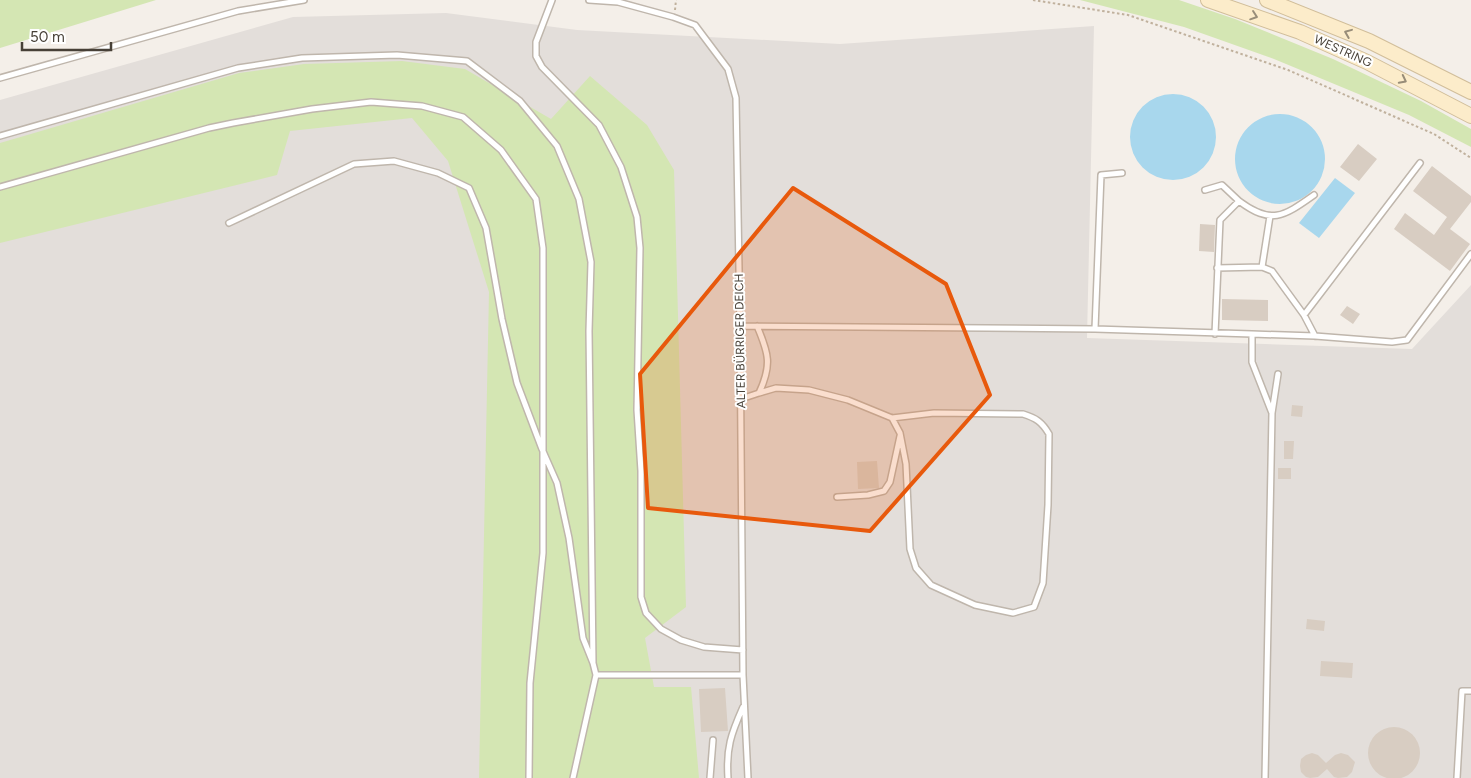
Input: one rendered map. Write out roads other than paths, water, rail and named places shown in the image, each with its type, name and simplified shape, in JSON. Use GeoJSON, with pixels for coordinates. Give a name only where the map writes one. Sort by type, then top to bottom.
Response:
{"type":"FeatureCollection","features":[{"type":"Feature","properties":{"kind":"main road","name":"WESTRING"},"geometry":{"type":"LineString","coordinates":[[1208,0],[1300,32],[1325,43],[1368,62],[1471,116]]}},
{"type":"Feature","properties":{"kind":"main road","name":"WESTRING"},"geometry":{"type":"LineString","coordinates":[[1267,0],[1369,41],[1471,92]]}},
{"type":"Feature","properties":{"kind":"lane"},"geometry":{"type":"LineString","coordinates":[[0,78],[238,11],[304,0]]}},
{"type":"Feature","properties":{"kind":"lane"},"geometry":{"type":"LineString","coordinates":[[552,0],[536,42],[536,56],[542,67],[599,125],[621,167],[637,217],[640,248],[637,410],[641,471],[642,597],[646,613],[662,629],[681,640],[704,647],[742,650]]}},
{"type":"Feature","properties":{"kind":"lane","name":"ALTER BÜRRIGER DEICH"},"geometry":{"type":"LineString","coordinates":[[589,0],[618,2],[695,25],[728,69],[736,98],[741,399],[742,650],[748,778]]}},
{"type":"Feature","properties":{"kind":"lane"},"geometry":{"type":"LineString","coordinates":[[0,136],[238,68],[302,58],[397,55],[467,61],[520,101],[558,146],[579,200],[591,262],[593,663]]}},
{"type":"Feature","properties":{"kind":"lane"},"geometry":{"type":"LineString","coordinates":[[0,186],[209,128],[312,109],[371,102],[422,106],[462,117],[501,150],[536,199],[543,248],[543,553],[530,683],[529,778]]}},
{"type":"Feature","properties":{"kind":"lane"},"geometry":{"type":"LineString","coordinates":[[229,223],[354,164],[394,161],[438,173],[469,188],[486,228],[502,319],[517,383],[557,483],[569,538],[583,638],[596,675],[573,778]]}},
{"type":"Feature","properties":{"kind":"lane"},"geometry":{"type":"LineString","coordinates":[[1304,315],[1420,163]]}},
{"type":"Feature","properties":{"kind":"lane"},"geometry":{"type":"LineString","coordinates":[[1095,329],[1101,175],[1122,172]]}},
{"type":"Feature","properties":{"kind":"lane"},"geometry":{"type":"LineString","coordinates":[[1204,190],[1222,185],[1253,212],[1270,216],[1290,211],[1314,195]]}},
{"type":"Feature","properties":{"kind":"lane"},"geometry":{"type":"LineString","coordinates":[[1215,334],[1220,220],[1239,201]]}},
{"type":"Feature","properties":{"kind":"lane"},"geometry":{"type":"LineString","coordinates":[[1262,267],[1270,216]]}},
{"type":"Feature","properties":{"kind":"lane"},"geometry":{"type":"LineString","coordinates":[[740,326],[1095,329],[1315,336],[1392,342],[1407,340],[1471,254]]}},
{"type":"Feature","properties":{"kind":"lane"},"geometry":{"type":"LineString","coordinates":[[1217,268],[1262,267],[1272,270],[1304,315],[1315,336]]}},
{"type":"Feature","properties":{"kind":"lane"},"geometry":{"type":"LineString","coordinates":[[757,326],[764,342],[768,361],[767,377],[759,393]]}},
{"type":"Feature","properties":{"kind":"lane"},"geometry":{"type":"LineString","coordinates":[[1252,334],[1252,362],[1272,413]]}},
{"type":"Feature","properties":{"kind":"lane"},"geometry":{"type":"LineString","coordinates":[[1264,778],[1272,413],[1278,374]]}},
{"type":"Feature","properties":{"kind":"lane"},"geometry":{"type":"LineString","coordinates":[[741,399],[776,388],[809,390],[848,400],[892,418],[934,413],[1023,414],[1036,418],[1044,425],[1049,434],[1048,505],[1043,583],[1034,607],[1013,613],[975,605],[931,585],[916,568],[910,549],[906,464],[900,433],[892,418]]}},
{"type":"Feature","properties":{"kind":"lane"},"geometry":{"type":"LineString","coordinates":[[838,497],[868,495],[884,491],[890,482],[900,433]]}},
{"type":"Feature","properties":{"kind":"lane"},"geometry":{"type":"LineString","coordinates":[[596,675],[743,674]]}},
{"type":"Feature","properties":{"kind":"lane"},"geometry":{"type":"LineString","coordinates":[[1457,778],[1462,691],[1471,691]]}},
{"type":"Feature","properties":{"kind":"lane"},"geometry":{"type":"LineString","coordinates":[[728,778],[726,758],[728,746],[744,704]]}},
{"type":"Feature","properties":{"kind":"lane"},"geometry":{"type":"LineString","coordinates":[[710,778],[714,740]]}},
{"type":"Feature","properties":{"kind":"water"},"geometry":{"type":"Polygon","coordinates":[[[1173,94],[1190,97],[1204,106],[1213,120],[1216,137],[1213,154],[1204,168],[1190,177],[1173,180],[1156,177],[1142,168],[1133,154],[1130,137],[1133,120],[1142,106],[1156,97],[1173,94]]]}},
{"type":"Feature","properties":{"kind":"water"},"geometry":{"type":"Polygon","coordinates":[[[1280,114],[1297,118],[1312,127],[1321,142],[1325,159],[1321,176],[1312,191],[1297,200],[1280,204],[1263,200],[1248,191],[1239,176],[1235,159],[1239,142],[1248,127],[1263,118],[1280,114]]]}},
{"type":"Feature","properties":{"kind":"water"},"geometry":{"type":"Polygon","coordinates":[[[1335,178],[1355,193],[1319,238],[1299,223],[1335,178]]]}}]}
